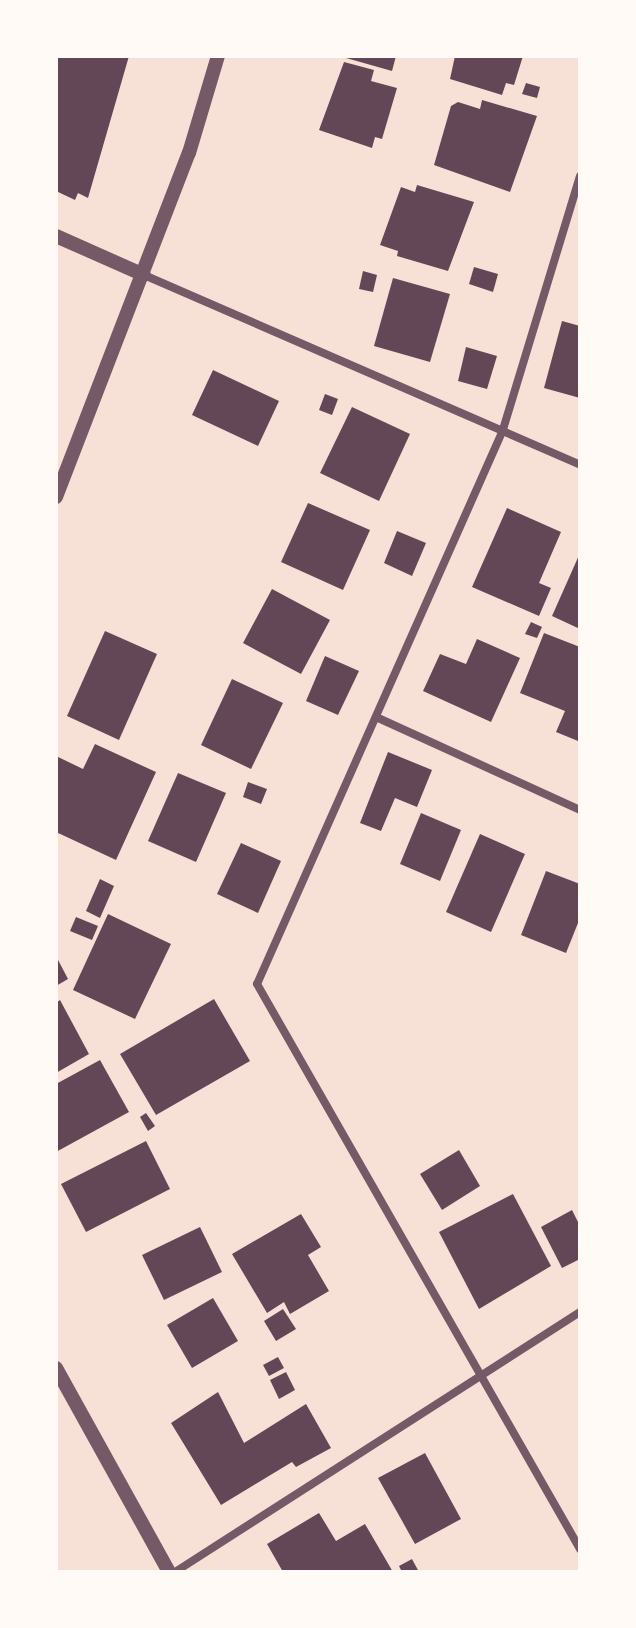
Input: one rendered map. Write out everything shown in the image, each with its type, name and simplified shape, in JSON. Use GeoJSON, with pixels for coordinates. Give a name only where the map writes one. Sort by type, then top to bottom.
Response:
{"type":"FeatureCollection","features":[{"type":"Feature","properties":{"kind":"street"},"geometry":{"type":"LineString","coordinates":[[56,497],[144,275],[218,56]]}},
{"type":"Feature","properties":{"kind":"street"},"geometry":{"type":"LineString","coordinates":[[580,176],[503,430],[257,984],[580,1549]]}},
{"type":"Feature","properties":{"kind":"street"},"geometry":{"type":"LineString","coordinates":[[56,236],[580,465]]}},
{"type":"Feature","properties":{"kind":"street"},"geometry":{"type":"LineString","coordinates":[[376,717],[580,810]]}},
{"type":"Feature","properties":{"kind":"street"},"geometry":{"type":"LineString","coordinates":[[175,1572],[580,1312]]}},
{"type":"Feature","properties":{"kind":"street"},"geometry":{"type":"LineString","coordinates":[[56,1368],[169,1572]]}},
{"type":"Feature","properties":{"kind":"building"},"geometry":{"type":"Polygon","coordinates":[[[56,56],[129,56],[88,198],[78,193],[75,200],[56,191],[56,56]]]}},
{"type":"Feature","properties":{"kind":"building"},"geometry":{"type":"Polygon","coordinates":[[[339,56],[396,56],[392,71],[339,56]]]}},
{"type":"Feature","properties":{"kind":"building"},"geometry":{"type":"Polygon","coordinates":[[[455,56],[523,56],[514,85],[506,83],[502,95],[450,79],[455,56]]]}},
{"type":"Feature","properties":{"kind":"building"},"geometry":{"type":"Polygon","coordinates":[[[344,62],[374,70],[371,81],[397,88],[382,139],[375,137],[372,148],[319,130],[344,62]]]}},
{"type":"Feature","properties":{"kind":"building"},"geometry":{"type":"Polygon","coordinates":[[[526,83],[540,87],[537,98],[522,94],[526,83]]]}},
{"type":"Feature","properties":{"kind":"building"},"geometry":{"type":"Polygon","coordinates":[[[482,100],[537,116],[510,192],[434,165],[451,106],[458,102],[480,109],[482,100]]]}},
{"type":"Feature","properties":{"kind":"building"},"geometry":{"type":"Polygon","coordinates":[[[417,185],[474,202],[448,271],[397,256],[398,251],[380,245],[401,187],[415,192],[417,185]]]}},
{"type":"Feature","properties":{"kind":"building"},"geometry":{"type":"Polygon","coordinates":[[[474,267],[498,274],[493,292],[469,284],[474,267]]]}},
{"type":"Feature","properties":{"kind":"building"},"geometry":{"type":"Polygon","coordinates":[[[363,271],[377,275],[373,292],[359,289],[363,271]]]}},
{"type":"Feature","properties":{"kind":"building"},"geometry":{"type":"Polygon","coordinates":[[[393,278],[450,294],[430,362],[374,346],[393,278]]]}},
{"type":"Feature","properties":{"kind":"building"},"geometry":{"type":"Polygon","coordinates":[[[562,321],[580,326],[580,398],[544,388],[562,321]]]}},
{"type":"Feature","properties":{"kind":"building"},"geometry":{"type":"Polygon","coordinates":[[[466,347],[497,356],[487,389],[458,381],[466,347]]]}},
{"type":"Feature","properties":{"kind":"building"},"geometry":{"type":"Polygon","coordinates":[[[213,370],[279,401],[258,446],[192,415],[213,370]]]}},
{"type":"Feature","properties":{"kind":"building"},"geometry":{"type":"Polygon","coordinates":[[[325,394],[338,399],[332,415],[319,410],[325,394]]]}},
{"type":"Feature","properties":{"kind":"building"},"geometry":{"type":"Polygon","coordinates":[[[352,407],[410,434],[379,501],[320,473],[352,407]]]}},
{"type":"Feature","properties":{"kind":"building"},"geometry":{"type":"Polygon","coordinates":[[[308,503],[370,530],[343,590],[281,562],[308,503]]]}},
{"type":"Feature","properties":{"kind":"building"},"geometry":{"type":"Polygon","coordinates":[[[507,508],[561,532],[539,583],[551,588],[539,616],[472,587],[507,508]]]}},
{"type":"Feature","properties":{"kind":"building"},"geometry":{"type":"Polygon","coordinates":[[[397,531],[426,543],[412,576],[384,563],[397,531]]]}},
{"type":"Feature","properties":{"kind":"building"},"geometry":{"type":"Polygon","coordinates":[[[580,553],[580,629],[552,616],[580,553]]]}},
{"type":"Feature","properties":{"kind":"building"},"geometry":{"type":"Polygon","coordinates":[[[272,589],[330,620],[301,674],[243,643],[272,589]]]}},
{"type":"Feature","properties":{"kind":"building"},"geometry":{"type":"Polygon","coordinates":[[[531,622],[542,627],[537,638],[525,634],[531,622]]]}},
{"type":"Feature","properties":{"kind":"building"},"geometry":{"type":"Polygon","coordinates":[[[105,631],[157,654],[119,740],[67,716],[105,631]]]}},
{"type":"Feature","properties":{"kind":"building"},"geometry":{"type":"Polygon","coordinates":[[[544,633],[580,647],[578,741],[556,732],[565,711],[520,693],[544,633]]]}},
{"type":"Feature","properties":{"kind":"building"},"geometry":{"type":"Polygon","coordinates":[[[477,639],[520,658],[491,722],[423,691],[440,654],[466,664],[477,639]]]}},
{"type":"Feature","properties":{"kind":"building"},"geometry":{"type":"Polygon","coordinates":[[[325,656],[359,671],[338,715],[306,701],[325,656]]]}},
{"type":"Feature","properties":{"kind":"building"},"geometry":{"type":"Polygon","coordinates":[[[232,679],[283,703],[251,769],[201,745],[232,679]]]}},
{"type":"Feature","properties":{"kind":"building"},"geometry":{"type":"Polygon","coordinates":[[[95,744],[156,772],[116,860],[56,832],[56,756],[83,769],[95,744]]]}},
{"type":"Feature","properties":{"kind":"building"},"geometry":{"type":"Polygon","coordinates":[[[388,752],[432,770],[417,807],[395,798],[381,831],[360,823],[388,752]]]}},
{"type":"Feature","properties":{"kind":"building"},"geometry":{"type":"Polygon","coordinates":[[[178,773],[226,793],[196,862],[148,841],[178,773]]]}},
{"type":"Feature","properties":{"kind":"building"},"geometry":{"type":"Polygon","coordinates":[[[248,782],[267,789],[261,804],[243,797],[248,782]]]}},
{"type":"Feature","properties":{"kind":"building"},"geometry":{"type":"Polygon","coordinates":[[[421,813],[461,830],[440,881],[400,864],[421,813]]]}},
{"type":"Feature","properties":{"kind":"building"},"geometry":{"type":"Polygon","coordinates":[[[480,834],[525,854],[491,932],[446,912],[480,834]]]}},
{"type":"Feature","properties":{"kind":"building"},"geometry":{"type":"Polygon","coordinates":[[[241,843],[281,861],[258,913],[217,894],[241,843]]]}},
{"type":"Feature","properties":{"kind":"building"},"geometry":{"type":"Polygon","coordinates":[[[546,871],[580,884],[580,918],[566,953],[521,935],[546,871]]]}},
{"type":"Feature","properties":{"kind":"building"},"geometry":{"type":"Polygon","coordinates":[[[100,879],[114,886],[100,918],[86,911],[100,879]]]}},
{"type":"Feature","properties":{"kind":"building"},"geometry":{"type":"Polygon","coordinates":[[[108,914],[171,944],[135,1019],[73,990],[108,914]]]}},
{"type":"Feature","properties":{"kind":"building"},"geometry":{"type":"Polygon","coordinates":[[[76,917],[98,926],[92,940],[70,931],[76,917]]]}},
{"type":"Feature","properties":{"kind":"building"},"geometry":{"type":"Polygon","coordinates":[[[56,956],[68,979],[56,986],[56,956]]]}},
{"type":"Feature","properties":{"kind":"building"},"geometry":{"type":"Polygon","coordinates":[[[214,999],[250,1061],[156,1115],[120,1054],[214,999]]]}},
{"type":"Feature","properties":{"kind":"building"},"geometry":{"type":"Polygon","coordinates":[[[60,1000],[89,1054],[56,1073],[56,1003],[60,1000]]]}},
{"type":"Feature","properties":{"kind":"building"},"geometry":{"type":"Polygon","coordinates":[[[100,1060],[129,1112],[56,1152],[56,1084],[100,1060]]]}},
{"type":"Feature","properties":{"kind":"building"},"geometry":{"type":"Polygon","coordinates":[[[146,1113],[155,1126],[148,1131],[140,1117],[146,1113]]]}},
{"type":"Feature","properties":{"kind":"building"},"geometry":{"type":"Polygon","coordinates":[[[146,1141],[170,1189],[86,1232],[61,1184],[146,1141]]]}},
{"type":"Feature","properties":{"kind":"building"},"geometry":{"type":"Polygon","coordinates":[[[459,1150],[480,1186],[442,1210],[420,1174],[459,1150]]]}},
{"type":"Feature","properties":{"kind":"building"},"geometry":{"type":"Polygon","coordinates":[[[513,1194],[551,1266],[479,1309],[439,1232],[513,1194]]]}},
{"type":"Feature","properties":{"kind":"building"},"geometry":{"type":"Polygon","coordinates":[[[572,1210],[580,1226],[580,1259],[562,1268],[541,1227],[572,1210]]]}},
{"type":"Feature","properties":{"kind":"building"},"geometry":{"type":"Polygon","coordinates":[[[301,1214],[321,1247],[308,1255],[329,1291],[290,1314],[284,1302],[267,1313],[232,1254],[301,1214]]]}},
{"type":"Feature","properties":{"kind":"building"},"geometry":{"type":"Polygon","coordinates":[[[200,1227],[222,1272],[164,1300],[142,1255],[200,1227]]]}},
{"type":"Feature","properties":{"kind":"building"},"geometry":{"type":"Polygon","coordinates":[[[213,1298],[238,1341],[192,1368],[167,1325],[213,1298]]]}},
{"type":"Feature","properties":{"kind":"building"},"geometry":{"type":"Polygon","coordinates":[[[283,1309],[296,1329],[276,1341],[264,1321],[283,1309]]]}},
{"type":"Feature","properties":{"kind":"building"},"geometry":{"type":"Polygon","coordinates":[[[278,1357],[284,1368],[269,1376],[263,1365],[278,1357]]]}},
{"type":"Feature","properties":{"kind":"building"},"geometry":{"type":"Polygon","coordinates":[[[286,1372],[295,1390],[279,1399],[270,1380],[286,1372]]]}},
{"type":"Feature","properties":{"kind":"building"},"geometry":{"type":"Polygon","coordinates":[[[218,1392],[244,1443],[306,1404],[331,1448],[296,1467],[292,1462],[221,1505],[171,1423],[218,1392]]]}},
{"type":"Feature","properties":{"kind":"building"},"geometry":{"type":"Polygon","coordinates":[[[425,1453],[461,1519],[415,1544],[378,1478],[425,1453]]]}},
{"type":"Feature","properties":{"kind":"building"},"geometry":{"type":"Polygon","coordinates":[[[319,1513],[336,1541],[365,1524],[393,1572],[283,1572],[267,1544],[319,1513]]]}},
{"type":"Feature","properties":{"kind":"building"},"geometry":{"type":"Polygon","coordinates":[[[412,1559],[419,1572],[402,1572],[399,1566],[412,1559]]]}}]}
